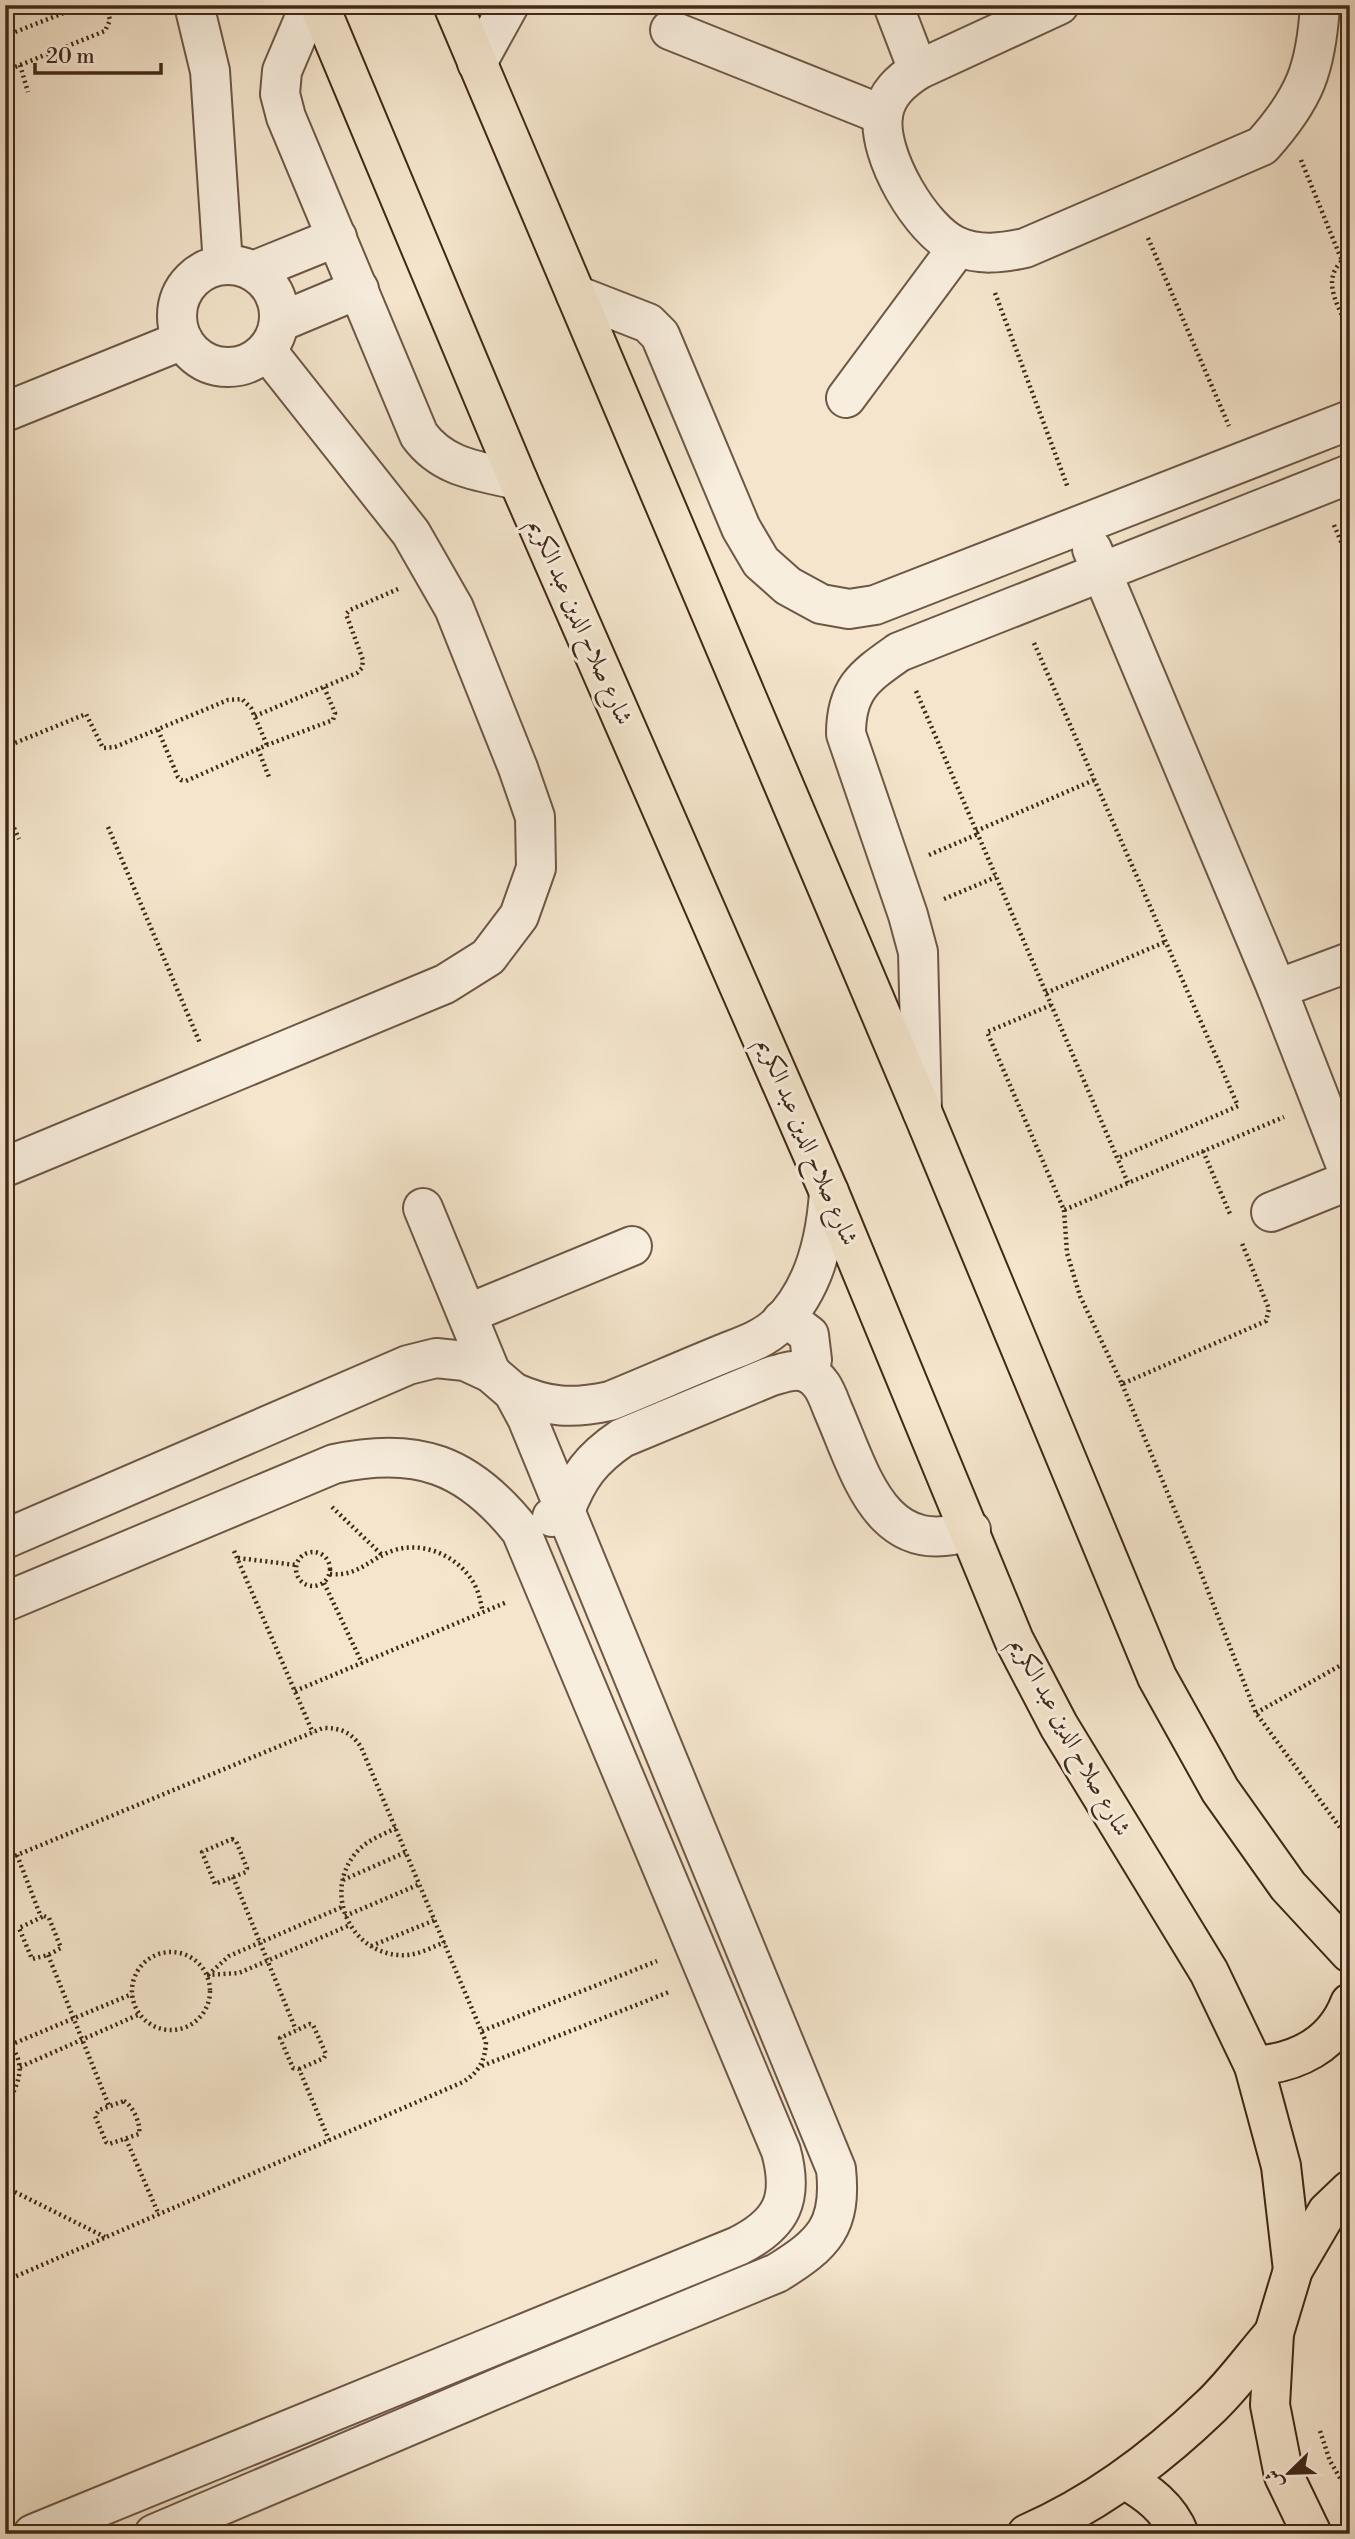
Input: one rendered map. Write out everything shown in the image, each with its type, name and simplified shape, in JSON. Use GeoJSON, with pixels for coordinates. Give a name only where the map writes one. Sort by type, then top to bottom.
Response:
{"type":"FeatureCollection","features":[{"type":"Feature","properties":{"kind":"main road","name":"شارع صلاح الدين عبد الكريم"},"geometry":{"type":"LineString","coordinates":[[319,5],[518,480],[829,1192],[971,1530],[1014,1640],[1059,1726],[1209,1972],[1254,2066],[1281,2166],[1293,2270]]}},
{"type":"Feature","properties":{"kind":"main road"},"geometry":{"type":"LineString","coordinates":[[453,5],[922,1111],[1157,1677],[1220,1790],[1280,1876],[1350,1953]]}},
{"type":"Feature","properties":{"kind":"main road"},"geometry":{"type":"LineString","coordinates":[[1254,2066],[1278,2064],[1301,2057],[1320,2044],[1337,2027],[1350,2003]]}},
{"type":"Feature","properties":{"kind":"main road"},"geometry":{"type":"LineString","coordinates":[[1312,2534],[1284,2476],[1270,2405],[1274,2333],[1293,2270],[1328,2212],[1350,2190]]}},
{"type":"Feature","properties":{"kind":"main road"},"geometry":{"type":"LineString","coordinates":[[1027,2534],[1061,2519],[1141,2468],[1212,2405],[1274,2333]]}},
{"type":"Feature","properties":{"kind":"main road"},"geometry":{"type":"LineString","coordinates":[[1124,2479],[1145,2491],[1163,2507],[1179,2534]]}},
{"type":"Feature","properties":{"kind":"street"},"geometry":{"type":"LineString","coordinates":[[194,5],[210,72],[238,268]]}},
{"type":"Feature","properties":{"kind":"street"},"geometry":{"type":"LineString","coordinates":[[310,5],[282,71],[280,94],[286,117],[419,435],[430,451],[450,463],[518,480]]}},
{"type":"Feature","properties":{"kind":"street"},"geometry":{"type":"LineString","coordinates":[[477,63],[509,5]]}},
{"type":"Feature","properties":{"kind":"street"},"geometry":{"type":"LineString","coordinates":[[893,5],[918,70]]}},
{"type":"Feature","properties":{"kind":"street"},"geometry":{"type":"LineString","coordinates":[[1059,5],[918,70],[901,81],[889,96],[883,116],[884,135],[904,189],[939,236],[969,250],[1003,253],[1025,247],[1262,146],[1285,121],[1312,70],[1318,42],[1320,5]]}},
{"type":"Feature","properties":{"kind":"street"},"geometry":{"type":"LineString","coordinates":[[670,30],[883,116]]}},
{"type":"Feature","properties":{"kind":"street"},"geometry":{"type":"LineString","coordinates":[[337,237],[238,268],[204,271],[189,283],[179,301],[177,321],[183,340],[195,356],[213,365],[232,367],[251,363],[273,336],[359,289]]}},
{"type":"Feature","properties":{"kind":"street"},"geometry":{"type":"LineString","coordinates":[[846,398],[969,250]]}},
{"type":"Feature","properties":{"kind":"street"},"geometry":{"type":"LineString","coordinates":[[5,1167],[445,984],[488,957],[519,916],[536,868],[535,817],[454,608],[411,533],[273,336],[274,292],[265,280],[238,268]]}},
{"type":"Feature","properties":{"kind":"street"},"geometry":{"type":"LineString","coordinates":[[576,295],[648,323],[660,335],[741,528],[761,562],[788,586],[821,604],[849,609],[875,605],[1350,420]]}},
{"type":"Feature","properties":{"kind":"street"},"geometry":{"type":"LineString","coordinates":[[5,412],[183,340]]}},
{"type":"Feature","properties":{"kind":"street"},"geometry":{"type":"LineString","coordinates":[[922,1111],[918,952],[908,915],[846,734],[846,712],[855,690],[873,670],[899,652],[1350,474]]}},
{"type":"Feature","properties":{"kind":"street"},"geometry":{"type":"LineString","coordinates":[[1082,525],[1277,989],[1350,1178],[1271,1213]]}},
{"type":"Feature","properties":{"kind":"street"},"geometry":{"type":"LineString","coordinates":[[1277,989],[1350,962]]}},
{"type":"Feature","properties":{"kind":"street"},"geometry":{"type":"LineString","coordinates":[[5,1539],[408,1365],[436,1358],[465,1360],[536,1402],[561,1407],[610,1401],[754,1340],[778,1326],[810,1278],[827,1221],[829,1192]]}},
{"type":"Feature","properties":{"kind":"street"},"geometry":{"type":"LineString","coordinates":[[154,2534],[777,2273],[801,2258],[822,2238],[835,2218],[839,2193],[836,2169],[527,1418],[502,1382],[467,1314],[422,1208]]}},
{"type":"Feature","properties":{"kind":"street"},"geometry":{"type":"LineString","coordinates":[[467,1314],[632,1246]]}},
{"type":"Feature","properties":{"kind":"street"},"geometry":{"type":"LineString","coordinates":[[782,1320],[793,1322],[809,1335],[812,1360],[805,1372]]}},
{"type":"Feature","properties":{"kind":"street"},"geometry":{"type":"LineString","coordinates":[[521,1531],[565,1511],[586,1469],[602,1452],[622,1438],[768,1377],[792,1370],[805,1372],[823,1386],[869,1494],[886,1517],[918,1535],[935,1538],[954,1536],[971,1530]]}},
{"type":"Feature","properties":{"kind":"street"},"geometry":{"type":"LineString","coordinates":[[5,1602],[334,1464],[368,1457],[404,1457],[439,1465],[471,1481],[499,1503],[521,1531],[781,2151],[787,2174],[785,2197],[775,2219],[759,2236],[509,2341],[33,2534]]}},
{"type":"Feature","properties":{"kind":"street"},"geometry":{"type":"LineString","coordinates":[[509,2341],[524,2377]]}},
{"type":"Feature","properties":{"kind":"path"},"geometry":{"type":"LineString","coordinates":[[5,36],[84,5]]}},
{"type":"Feature","properties":{"kind":"path"},"geometry":{"type":"LineString","coordinates":[[5,71],[105,31],[110,20],[106,5]]}},
{"type":"Feature","properties":{"kind":"path"},"geometry":{"type":"LineString","coordinates":[[20,65],[28,92]]}},
{"type":"Feature","properties":{"kind":"path"},"geometry":{"type":"LineString","coordinates":[[1285,121],[1342,261],[1335,267],[1330,285],[1350,332]]}},
{"type":"Feature","properties":{"kind":"path"},"geometry":{"type":"LineString","coordinates":[[1132,202],[1245,461]]}},
{"type":"Feature","properties":{"kind":"path"},"geometry":{"type":"LineString","coordinates":[[969,250],[1082,525]]}},
{"type":"Feature","properties":{"kind":"path"},"geometry":{"type":"LineString","coordinates":[[255,716],[357,673],[362,668],[363,660],[346,614],[434,574]]}},
{"type":"Feature","properties":{"kind":"path"},"geometry":{"type":"LineString","coordinates":[[1017,605],[1238,1106],[1118,1158]]}},
{"type":"Feature","properties":{"kind":"path"},"geometry":{"type":"LineString","coordinates":[[899,652],[1128,1183]]}},
{"type":"Feature","properties":{"kind":"path"},"geometry":{"type":"LineString","coordinates":[[158,730],[181,780],[186,781],[267,745],[333,720],[335,713],[324,687]]}},
{"type":"Feature","properties":{"kind":"path"},"geometry":{"type":"LineString","coordinates":[[5,747],[86,714],[103,748],[115,747],[228,701],[242,699],[251,708],[267,745]]}},
{"type":"Feature","properties":{"kind":"path"},"geometry":{"type":"LineString","coordinates":[[258,749],[269,777]]}},
{"type":"Feature","properties":{"kind":"path"},"geometry":{"type":"LineString","coordinates":[[893,870],[1094,780]]}},
{"type":"Feature","properties":{"kind":"path"},"geometry":{"type":"LineString","coordinates":[[5,808],[8,820],[19,839]]}},
{"type":"Feature","properties":{"kind":"path"},"geometry":{"type":"LineString","coordinates":[[108,827],[216,1080]]}},
{"type":"Feature","properties":{"kind":"path"},"geometry":{"type":"LineString","coordinates":[[908,915],[996,877]]}},
{"type":"Feature","properties":{"kind":"path"},"geometry":{"type":"LineString","coordinates":[[1046,993],[1166,942]]}},
{"type":"Feature","properties":{"kind":"path"},"geometry":{"type":"LineString","coordinates":[[1051,1005],[987,1032],[1064,1210],[1067,1253],[1080,1296],[1122,1384],[1256,1713],[1350,1841]]}},
{"type":"Feature","properties":{"kind":"path"},"geometry":{"type":"LineString","coordinates":[[1064,1210],[1320,1102]]}},
{"type":"Feature","properties":{"kind":"path"},"geometry":{"type":"LineString","coordinates":[[1203,1151],[1230,1214]]}},
{"type":"Feature","properties":{"kind":"path"},"geometry":{"type":"LineString","coordinates":[[1122,1384],[1266,1321],[1269,1309],[1240,1239]]}},
{"type":"Feature","properties":{"kind":"path"},"geometry":{"type":"LineString","coordinates":[[301,1477],[382,1555]]}},
{"type":"Feature","properties":{"kind":"path"},"geometry":{"type":"LineString","coordinates":[[218,1513],[313,1733]]}},
{"type":"Feature","properties":{"kind":"path"},"geometry":{"type":"LineString","coordinates":[[330,1574],[344,1575],[357,1571],[397,1549],[421,1548],[444,1554],[463,1569],[477,1588],[483,1612]]}},
{"type":"Feature","properties":{"kind":"path"},"geometry":{"type":"LineString","coordinates":[[312,1552],[322,1555],[329,1564],[330,1574],[324,1583],[313,1586],[303,1584],[297,1575],[296,1565],[302,1556],[312,1552]]}},
{"type":"Feature","properties":{"kind":"path"},"geometry":{"type":"LineString","coordinates":[[237,1558],[296,1565]]}},
{"type":"Feature","properties":{"kind":"path"},"geometry":{"type":"LineString","coordinates":[[324,1583],[362,1663]]}},
{"type":"Feature","properties":{"kind":"path"},"geometry":{"type":"LineString","coordinates":[[295,1691],[544,1586]]}},
{"type":"Feature","properties":{"kind":"path"},"geometry":{"type":"LineString","coordinates":[[1256,1713],[1350,1660]]}},
{"type":"Feature","properties":{"kind":"path"},"geometry":{"type":"LineString","coordinates":[[5,1860],[323,1728],[346,1731],[361,1747],[396,1828],[482,2031],[485,2054],[474,2076],[463,2082],[5,2281]]}},
{"type":"Feature","properties":{"kind":"path"},"geometry":{"type":"LineString","coordinates":[[396,1828],[369,1841],[356,1852],[347,1865],[342,1880],[342,1906],[345,1916],[359,1937],[385,1953],[415,1954],[444,1942]]}},
{"type":"Feature","properties":{"kind":"path"},"geometry":{"type":"LineString","coordinates":[[234,1839],[247,1868],[246,1872],[233,1877],[215,1884],[202,1852],[234,1839]]}},
{"type":"Feature","properties":{"kind":"path"},"geometry":{"type":"LineString","coordinates":[[342,1880],[406,1852]]}},
{"type":"Feature","properties":{"kind":"path"},"geometry":{"type":"LineString","coordinates":[[17,1855],[41,1917]]}},
{"type":"Feature","properties":{"kind":"path"},"geometry":{"type":"LineString","coordinates":[[233,1877],[296,2030]]}},
{"type":"Feature","properties":{"kind":"path"},"geometry":{"type":"LineString","coordinates":[[345,1916],[420,1884]]}},
{"type":"Feature","properties":{"kind":"path"},"geometry":{"type":"LineString","coordinates":[[207,1975],[229,1956],[342,1906]]}},
{"type":"Feature","properties":{"kind":"path"},"geometry":{"type":"LineString","coordinates":[[41,1917],[48,1918],[61,1945],[60,1950],[48,1955],[32,1959],[19,1933],[21,1925],[41,1917]]}},
{"type":"Feature","properties":{"kind":"path"},"geometry":{"type":"LineString","coordinates":[[371,1946],[435,1920]]}},
{"type":"Feature","properties":{"kind":"path"},"geometry":{"type":"LineString","coordinates":[[207,1975],[239,1973],[350,1925]]}},
{"type":"Feature","properties":{"kind":"path"},"geometry":{"type":"LineString","coordinates":[[170,1952],[185,1954],[199,1963],[207,1975],[211,1990],[209,2004],[202,2016],[191,2025],[178,2031],[163,2030],[150,2025],[140,2014],[132,1994],[134,1978],[142,1965],[154,1955],[170,1952]]}},
{"type":"Feature","properties":{"kind":"path"},"geometry":{"type":"LineString","coordinates":[[48,1955],[109,2106]]}},
{"type":"Feature","properties":{"kind":"path"},"geometry":{"type":"LineString","coordinates":[[482,2031],[701,1961]]}},
{"type":"Feature","properties":{"kind":"path"},"geometry":{"type":"LineString","coordinates":[[481,2066],[701,1961]]}},
{"type":"Feature","properties":{"kind":"path"},"geometry":{"type":"LineString","coordinates":[[10,2045],[132,1994]]}},
{"type":"Feature","properties":{"kind":"path"},"geometry":{"type":"LineString","coordinates":[[20,2067],[140,2014]]}},
{"type":"Feature","properties":{"kind":"path"},"geometry":{"type":"LineString","coordinates":[[313,2025],[326,2054],[324,2058],[293,2068],[280,2038],[296,2030],[313,2025]]}},
{"type":"Feature","properties":{"kind":"path"},"geometry":{"type":"LineString","coordinates":[[5,2040],[19,2060],[20,2067],[17,2084],[5,2109]]}},
{"type":"Feature","properties":{"kind":"path"},"geometry":{"type":"LineString","coordinates":[[299,2068],[329,2141]]}},
{"type":"Feature","properties":{"kind":"path"},"geometry":{"type":"LineString","coordinates":[[124,2101],[131,2106],[140,2128],[139,2134],[126,2139],[114,2144],[106,2142],[95,2116],[99,2110],[124,2101]]}},
{"type":"Feature","properties":{"kind":"path"},"geometry":{"type":"LineString","coordinates":[[126,2139],[159,2215]]}},
{"type":"Feature","properties":{"kind":"path"},"geometry":{"type":"LineString","coordinates":[[5,2187],[106,2238]]}},
{"type":"Feature","properties":{"kind":"path"},"geometry":{"type":"LineString","coordinates":[[1318,2425],[1331,2461],[1350,2495]]}}]}
